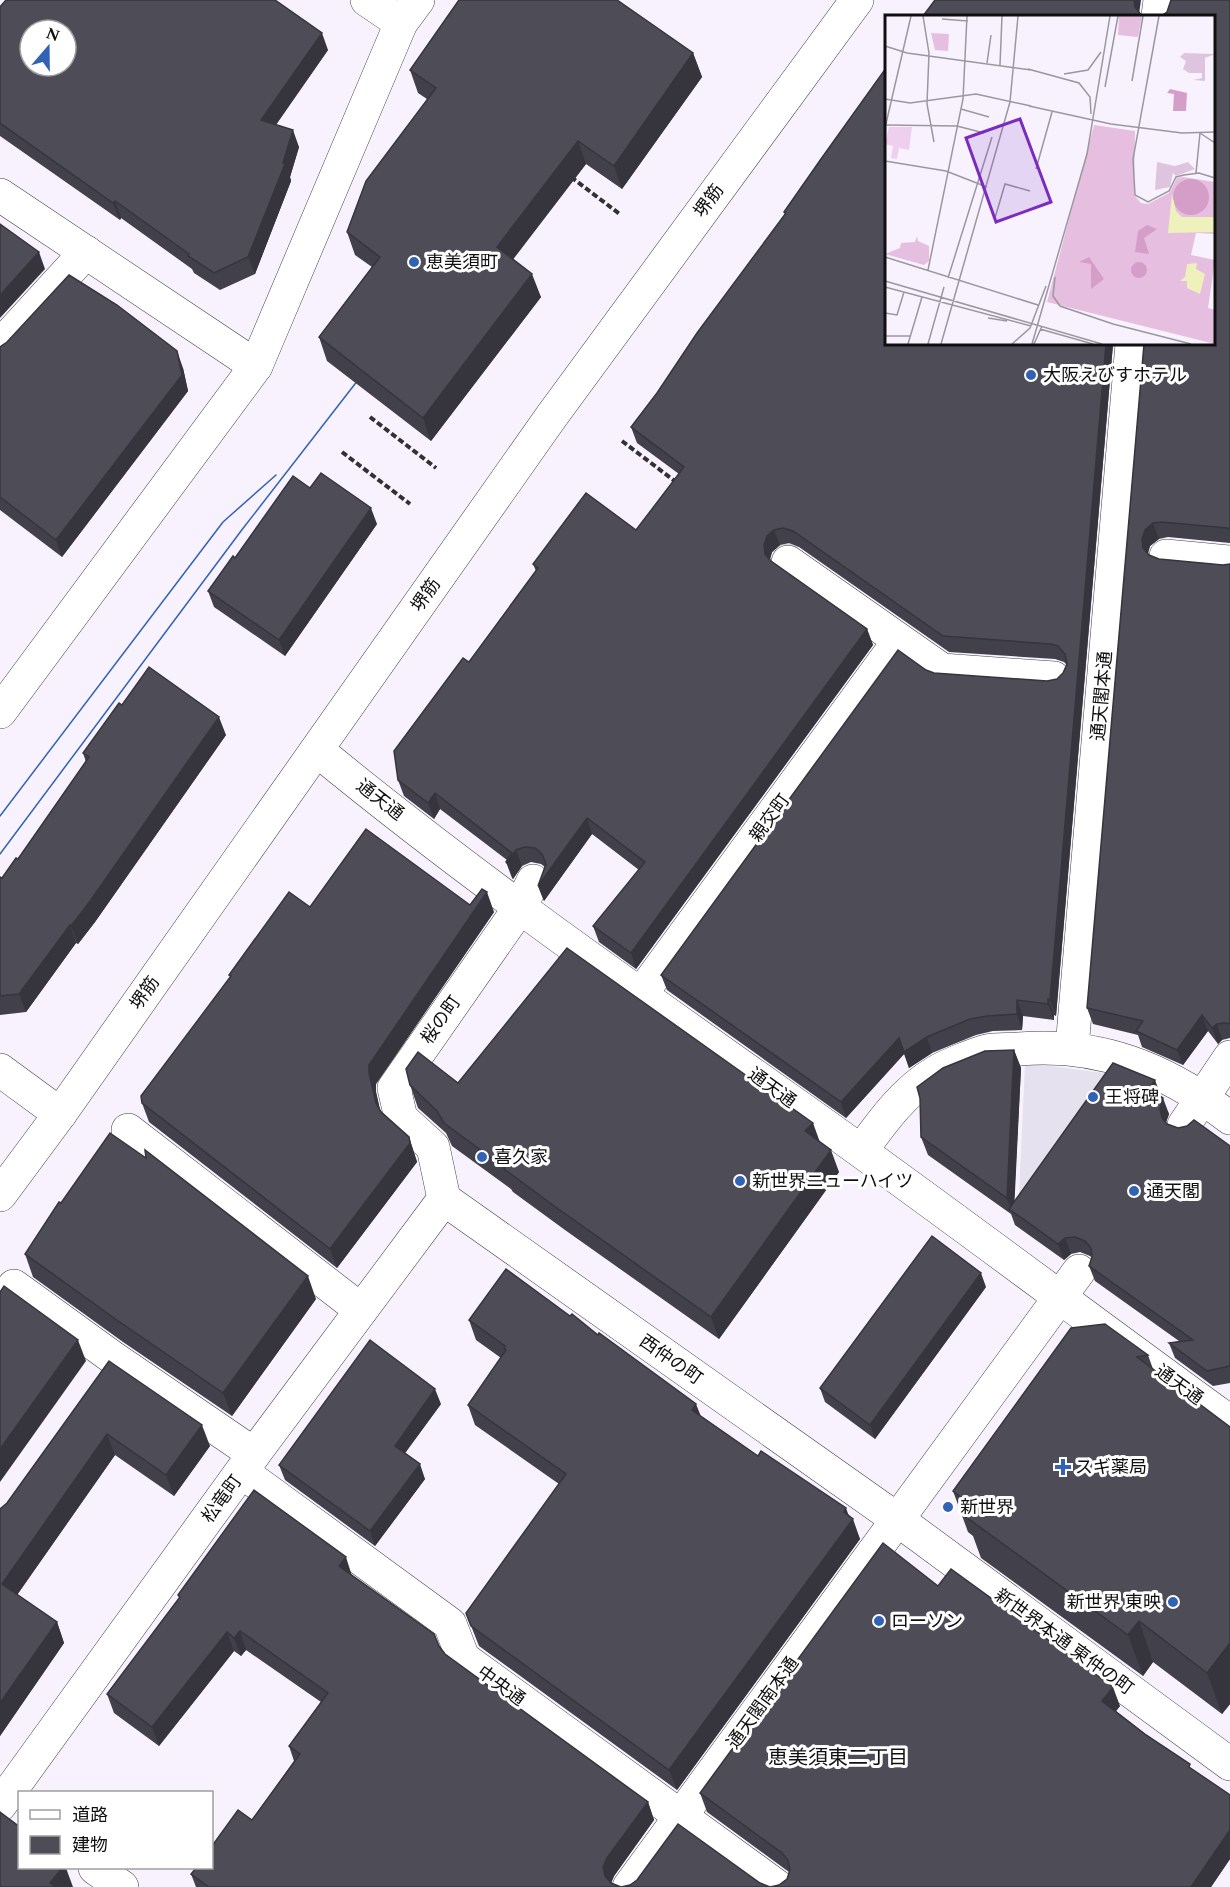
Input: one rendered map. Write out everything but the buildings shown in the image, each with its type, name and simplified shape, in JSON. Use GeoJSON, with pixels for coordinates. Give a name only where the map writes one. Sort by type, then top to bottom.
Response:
{"type":"FeatureCollection","features":[{"type":"Feature","properties":{"kind":"street"},"geometry":{"type":"LineString","coordinates":[[0,712],[256,366],[410,11],[367,0]]}},
{"type":"Feature","properties":{"kind":"street","name":"堺筋"},"geometry":{"type":"LineString","coordinates":[[0,1195],[551,417],[857,0]]}},
{"type":"Feature","properties":{"kind":"street"},"geometry":{"type":"LineString","coordinates":[[1158,15],[1160,0]]}},
{"type":"Feature","properties":{"kind":"street"},"geometry":{"type":"LineString","coordinates":[[0,195],[256,366]]}},
{"type":"Feature","properties":{"kind":"street"},"geometry":{"type":"LineString","coordinates":[[0,346],[86,252]]}},
{"type":"Feature","properties":{"kind":"street","name":"通天閣本通"},"geometry":{"type":"LineString","coordinates":[[1072,1048],[1132,345]]}},
{"type":"Feature","properties":{"kind":"street"},"geometry":{"type":"LineString","coordinates":[[1166,556],[1230,562]]}},
{"type":"Feature","properties":{"kind":"street"},"geometry":{"type":"LineString","coordinates":[[788,562],[942,670],[1054,678]]}},
{"type":"Feature","properties":{"kind":"street","name":"親交町"},"geometry":{"type":"LineString","coordinates":[[641,994],[899,641]]}},
{"type":"Feature","properties":{"kind":"street","name":"通天通"},"geometry":{"type":"LineString","coordinates":[[317,750],[370,793],[527,894],[641,994],[861,1151],[1230,1422]]}},
{"type":"Feature","properties":{"kind":"street","name":"桜の町"},"geometry":{"type":"LineString","coordinates":[[444,1199],[434,1148],[401,1118],[394,1088],[527,894]]}},
{"type":"Feature","properties":{"kind":"street"},"geometry":{"type":"LineString","coordinates":[[861,1151],[897,1103],[936,1072],[986,1052],[1037,1047],[1072,1048],[1140,1065],[1202,1096],[1230,1118]]}},
{"type":"Feature","properties":{"kind":"street"},"geometry":{"type":"LineString","coordinates":[[1184,1125],[1230,1057]]}},
{"type":"Feature","properties":{"kind":"street"},"geometry":{"type":"LineString","coordinates":[[0,1070],[60,1113]]}},
{"type":"Feature","properties":{"kind":"street"},"geometry":{"type":"LineString","coordinates":[[128,1130],[361,1310]]}},
{"type":"Feature","properties":{"kind":"street","name":"松竜町"},"geometry":{"type":"LineString","coordinates":[[6,1804],[248,1463],[444,1199]]}},
{"type":"Feature","properties":{"kind":"street","name":"西仲の町"},"geometry":{"type":"LineString","coordinates":[[444,1199],[898,1520]]}},
{"type":"Feature","properties":{"kind":"street","name":"通天閣南本通"},"geometry":{"type":"LineString","coordinates":[[629,1887],[1079,1271]]}},
{"type":"Feature","properties":{"kind":"street","name":"中央通"},"geometry":{"type":"LineString","coordinates":[[14,1286],[112,1357],[450,1624],[463,1658],[778,1887]]}},
{"type":"Feature","properties":{"kind":"street"},"geometry":{"type":"LineString","coordinates":[[93,1385],[112,1357]]}},
{"type":"Feature","properties":{"kind":"street","name":"新世界本通 東仲の町"},"geometry":{"type":"LineString","coordinates":[[898,1520],[1230,1764]]}},
{"type":"Feature","properties":{"kind":"street"},"geometry":{"type":"LineString","coordinates":[[96,1869],[122,1887]]}},
{"type":"Feature","properties":{"kind":"path"},"geometry":{"type":"LineString","coordinates":[[564,172],[621,215]]}},
{"type":"Feature","properties":{"kind":"path"},"geometry":{"type":"LineString","coordinates":[[370,417],[436,468]]}},
{"type":"Feature","properties":{"kind":"path"},"geometry":{"type":"LineString","coordinates":[[622,441],[678,484]]}},
{"type":"Feature","properties":{"kind":"path"},"geometry":{"type":"LineString","coordinates":[[342,452],[410,504]]}},
{"type":"Feature","properties":{"kind":"shaded area"},"geometry":{"type":"Polygon","coordinates":[[[1035,1064],[1104,1073],[1117,1078],[1018,1215],[1025,1065],[1035,1064]]]}},
{"type":"Feature","properties":{"kind":"tunnel"},"geometry":{"type":"LineString","coordinates":[[745,592],[803,512]]}},
{"type":"Feature","properties":{"kind":"tram line"},"geometry":{"type":"LineString","coordinates":[[0,854],[241,531],[365,371]]}},
{"type":"Feature","properties":{"kind":"tram line"},"geometry":{"type":"LineString","coordinates":[[0,816],[223,522],[276,475]]}},
{"type":"Feature","properties":{"kind":"place","name":"恵美須町"},"geometry":{"type":"Point","coordinates":[414,262]}},
{"type":"Feature","properties":{"kind":"place","name":"大阪えびすホテル"},"geometry":{"type":"Point","coordinates":[1031,375]}},
{"type":"Feature","properties":{"kind":"place","name":"王将碑"},"geometry":{"type":"Point","coordinates":[1093,1097]}},
{"type":"Feature","properties":{"kind":"place","name":"喜久家"},"geometry":{"type":"Point","coordinates":[482,1157]}},
{"type":"Feature","properties":{"kind":"place","name":"新世界ニューハイツ"},"geometry":{"type":"Point","coordinates":[740,1181]}},
{"type":"Feature","properties":{"kind":"place","name":"通天閣"},"geometry":{"type":"Point","coordinates":[1134,1191]}},
{"type":"Feature","properties":{"kind":"place","name":"スギ薬局"},"geometry":{"type":"Point","coordinates":[1063,1467]}},
{"type":"Feature","properties":{"kind":"place","name":"新世界"},"geometry":{"type":"Point","coordinates":[948,1507]}},
{"type":"Feature","properties":{"kind":"place","name":"新世界 東映"},"geometry":{"type":"Point","coordinates":[1173,1602]}},
{"type":"Feature","properties":{"kind":"place","name":"ローソン"},"geometry":{"type":"Point","coordinates":[879,1621]}},
{"type":"Feature","properties":{"kind":"district","name":"恵美須東二丁目"},"geometry":{"type":"Point","coordinates":[838,1758]}}]}
